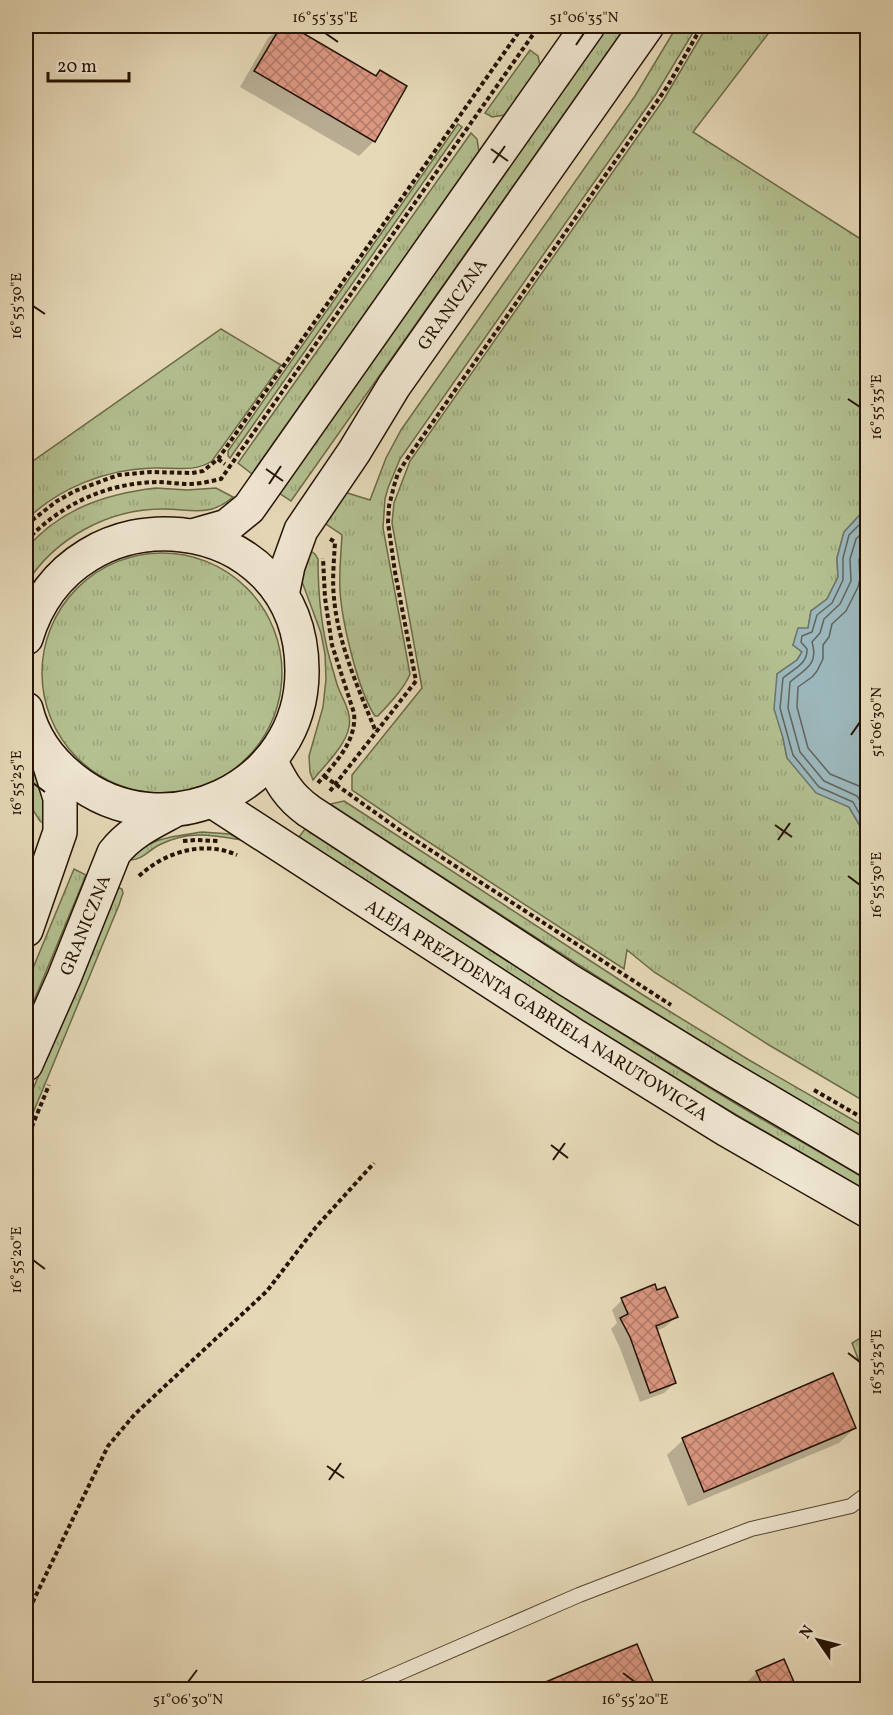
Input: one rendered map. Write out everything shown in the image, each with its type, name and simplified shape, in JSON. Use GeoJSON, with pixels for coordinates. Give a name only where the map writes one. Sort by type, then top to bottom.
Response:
{"type":"FeatureCollection","features":[{"type":"Feature","properties":{"kind":"main road"},"geometry":{"type":"LineString","coordinates":[[192,536],[227,526],[249,508],[588,26]]}},
{"type":"Feature","properties":{"kind":"main road","name":"GRANICZNA"},"geometry":{"type":"LineString","coordinates":[[282,595],[288,566],[302,530],[354,452],[394,386],[647,26]]}},
{"type":"Feature","properties":{"kind":"main road"},"geometry":{"type":"LineString","coordinates":[[26,638],[30,621],[55,581],[76,562],[97,549],[130,537],[160,534],[192,536],[242,555],[264,572],[282,595],[294,619],[300,641],[301,696],[292,722],[270,760],[251,779],[233,792],[212,801],[173,811],[134,809],[102,797],[80,785],[46,754]]}},
{"type":"Feature","properties":{"kind":"main road"},"geometry":{"type":"LineString","coordinates":[[26,709],[35,735],[46,754],[60,798],[60,832],[26,930]]}},
{"type":"Feature","properties":{"kind":"main road"},"geometry":{"type":"LineString","coordinates":[[270,760],[286,790],[295,801],[309,811],[568,980],[867,1160]]}},
{"type":"Feature","properties":{"kind":"main road","name":"ALEJA PREZYDENTA GABRIELA NARUTOWICZA"},"geometry":{"type":"LineString","coordinates":[[212,801],[572,1034],[727,1130],[867,1211]]}},
{"type":"Feature","properties":{"kind":"main road","name":"GRANICZNA"},"geometry":{"type":"LineString","coordinates":[[26,1064],[64,978],[114,853],[121,843],[137,831],[173,811]]}},
{"type":"Feature","properties":{"kind":"lane"},"geometry":{"type":"LineString","coordinates":[[851,1506],[867,1493]]}},
{"type":"Feature","properties":{"kind":"lane"},"geometry":{"type":"LineString","coordinates":[[360,1689],[579,1595],[751,1529],[851,1506],[867,1509]]}},
{"type":"Feature","properties":{"kind":"path"},"geometry":{"type":"LineString","coordinates":[[26,525],[66,496],[118,475],[151,472],[192,473],[203,471],[218,459],[523,26]]}},
{"type":"Feature","properties":{"kind":"path"},"geometry":{"type":"LineString","coordinates":[[26,540],[52,517],[72,504],[109,489],[157,482],[189,484],[221,479],[539,26]]}},
{"type":"Feature","properties":{"kind":"path"},"geometry":{"type":"LineString","coordinates":[[330,791],[416,681],[394,572],[388,522],[389,506],[398,473],[667,87],[702,26]]}},
{"type":"Feature","properties":{"kind":"path"},"geometry":{"type":"LineString","coordinates":[[218,459],[225,464]]}},
{"type":"Feature","properties":{"kind":"path"},"geometry":{"type":"LineString","coordinates":[[325,536],[335,542],[334,597],[351,670],[376,733]]}},
{"type":"Feature","properties":{"kind":"path"},"geometry":{"type":"LineString","coordinates":[[324,776],[401,831],[671,1005]]}},
{"type":"Feature","properties":{"kind":"path"},"geometry":{"type":"LineString","coordinates":[[137,878],[158,862],[188,850],[219,849],[240,857]]}},
{"type":"Feature","properties":{"kind":"path"},"geometry":{"type":"LineString","coordinates":[[805,1085],[867,1121]]}},
{"type":"Feature","properties":{"kind":"path"},"geometry":{"type":"LineString","coordinates":[[26,1616],[108,1446],[135,1414],[267,1291],[316,1227],[374,1163]]}},
{"type":"Feature","properties":{"kind":"green space"},"geometry":{"type":"Polygon","coordinates":[[[608,26],[626,26],[291,501],[279,493],[608,26]]]}},
{"type":"Feature","properties":{"kind":"green space"},"geometry":{"type":"Polygon","coordinates":[[[677,26],[697,26],[656,94],[400,459],[385,499],[383,528],[410,674],[396,696],[378,716],[375,716],[357,674],[341,604],[342,535],[323,522],[344,492],[370,500],[386,458],[401,430],[635,96],[677,26]]]}},
{"type":"Feature","properties":{"kind":"green space"},"geometry":{"type":"Polygon","coordinates":[[[707,26],[774,26],[693,132],[867,243],[867,507],[844,532],[837,558],[838,577],[827,599],[811,611],[808,629],[793,645],[802,652],[797,660],[777,674],[787,758],[837,801],[849,807],[860,826],[867,832],[867,1103],[769,1045],[654,972],[627,950],[624,969],[352,790],[352,775],[422,688],[392,523],[394,503],[410,461],[664,99],[707,26]]]}},
{"type":"Feature","properties":{"kind":"green space"},"geometry":{"type":"Polygon","coordinates":[[[530,50],[538,56],[540,65],[505,115],[492,117],[485,113],[530,50]]]}},
{"type":"Feature","properties":{"kind":"green space"},"geometry":{"type":"Polygon","coordinates":[[[458,124],[462,127],[230,458],[228,451],[458,124]]]}},
{"type":"Feature","properties":{"kind":"green space"},"geometry":{"type":"Polygon","coordinates":[[[471,133],[477,139],[479,152],[252,474],[238,463],[471,133]]]}},
{"type":"Feature","properties":{"kind":"green space"},"geometry":{"type":"Polygon","coordinates":[[[221,329],[281,365],[212,461],[191,468],[135,469],[101,476],[68,490],[26,520],[26,466],[221,329]]]}},
{"type":"Feature","properties":{"kind":"green space"},"geometry":{"type":"Polygon","coordinates":[[[156,488],[187,490],[216,488],[233,497],[216,508],[207,510],[143,510],[103,521],[85,529],[52,553],[26,584],[26,549],[53,523],[101,499],[156,488]]]}},
{"type":"Feature","properties":{"kind":"green space"},"geometry":{"type":"Polygon","coordinates":[[[306,548],[318,559],[319,598],[324,635],[350,722],[344,741],[313,780],[309,756],[323,707],[326,679],[321,633],[301,579],[306,548]]]}},
{"type":"Feature","properties":{"kind":"green space"},"geometry":{"type":"Polygon","coordinates":[[[162,553],[185,555],[208,562],[229,573],[247,588],[262,606],[273,627],[280,650],[282,673],[280,696],[273,719],[262,740],[247,758],[229,773],[208,784],[185,791],[162,793],[139,791],[116,784],[95,773],[77,758],[62,740],[51,719],[44,696],[42,673],[44,650],[51,627],[62,606],[77,588],[95,573],[116,562],[139,555],[162,553]]]}},
{"type":"Feature","properties":{"kind":"green space"},"geometry":{"type":"Polygon","coordinates":[[[26,763],[44,788],[50,828],[40,821],[26,799],[26,763]]]}},
{"type":"Feature","properties":{"kind":"green space"},"geometry":{"type":"Polygon","coordinates":[[[344,801],[643,995],[867,1128],[867,1140],[663,1018],[330,804],[344,801]]]}},
{"type":"Feature","properties":{"kind":"green space"},"geometry":{"type":"Polygon","coordinates":[[[305,829],[611,1027],[867,1180],[867,1191],[713,1101],[543,996],[299,837],[305,829]]]}},
{"type":"Feature","properties":{"kind":"green space"},"geometry":{"type":"Polygon","coordinates":[[[202,832],[230,834],[241,840],[210,835],[180,837],[130,860],[145,846],[154,842],[202,832]]]}},
{"type":"Feature","properties":{"kind":"green space"},"geometry":{"type":"Polygon","coordinates":[[[74,869],[86,875],[26,1020],[26,985],[74,869]]]}},
{"type":"Feature","properties":{"kind":"green space"},"geometry":{"type":"Polygon","coordinates":[[[117,887],[122,889],[123,893],[119,905],[26,1130],[26,1106],[117,887]]]}},
{"type":"Feature","properties":{"kind":"green space"},"geometry":{"type":"Polygon","coordinates":[[[867,1334],[867,1382],[852,1343],[867,1334]]]}},
{"type":"Feature","properties":{"kind":"water"},"geometry":{"type":"Polygon","coordinates":[[[867,507],[867,832],[860,826],[849,807],[816,793],[787,758],[774,709],[777,674],[797,660],[802,652],[793,645],[798,628],[808,628],[811,611],[827,599],[838,577],[837,558],[844,532],[867,507]]]}},
{"type":"Feature","properties":{"kind":"building"},"geometry":{"type":"Polygon","coordinates":[[[281,26],[291,26],[376,76],[380,70],[407,86],[375,142],[254,71],[281,26]]]}},
{"type":"Feature","properties":{"kind":"building"},"geometry":{"type":"Polygon","coordinates":[[[655,1284],[657,1290],[665,1287],[678,1317],[656,1326],[676,1383],[650,1393],[630,1337],[620,1318],[628,1314],[621,1298],[655,1284]]]}},
{"type":"Feature","properties":{"kind":"building"},"geometry":{"type":"Polygon","coordinates":[[[833,1373],[856,1428],[704,1492],[682,1438],[833,1373]]]}},
{"type":"Feature","properties":{"kind":"building"},"geometry":{"type":"Polygon","coordinates":[[[637,1644],[656,1689],[529,1689],[593,1662],[637,1644]]]}},
{"type":"Feature","properties":{"kind":"building"},"geometry":{"type":"Polygon","coordinates":[[[784,1659],[797,1689],[764,1689],[756,1671],[784,1659]]]}}]}
